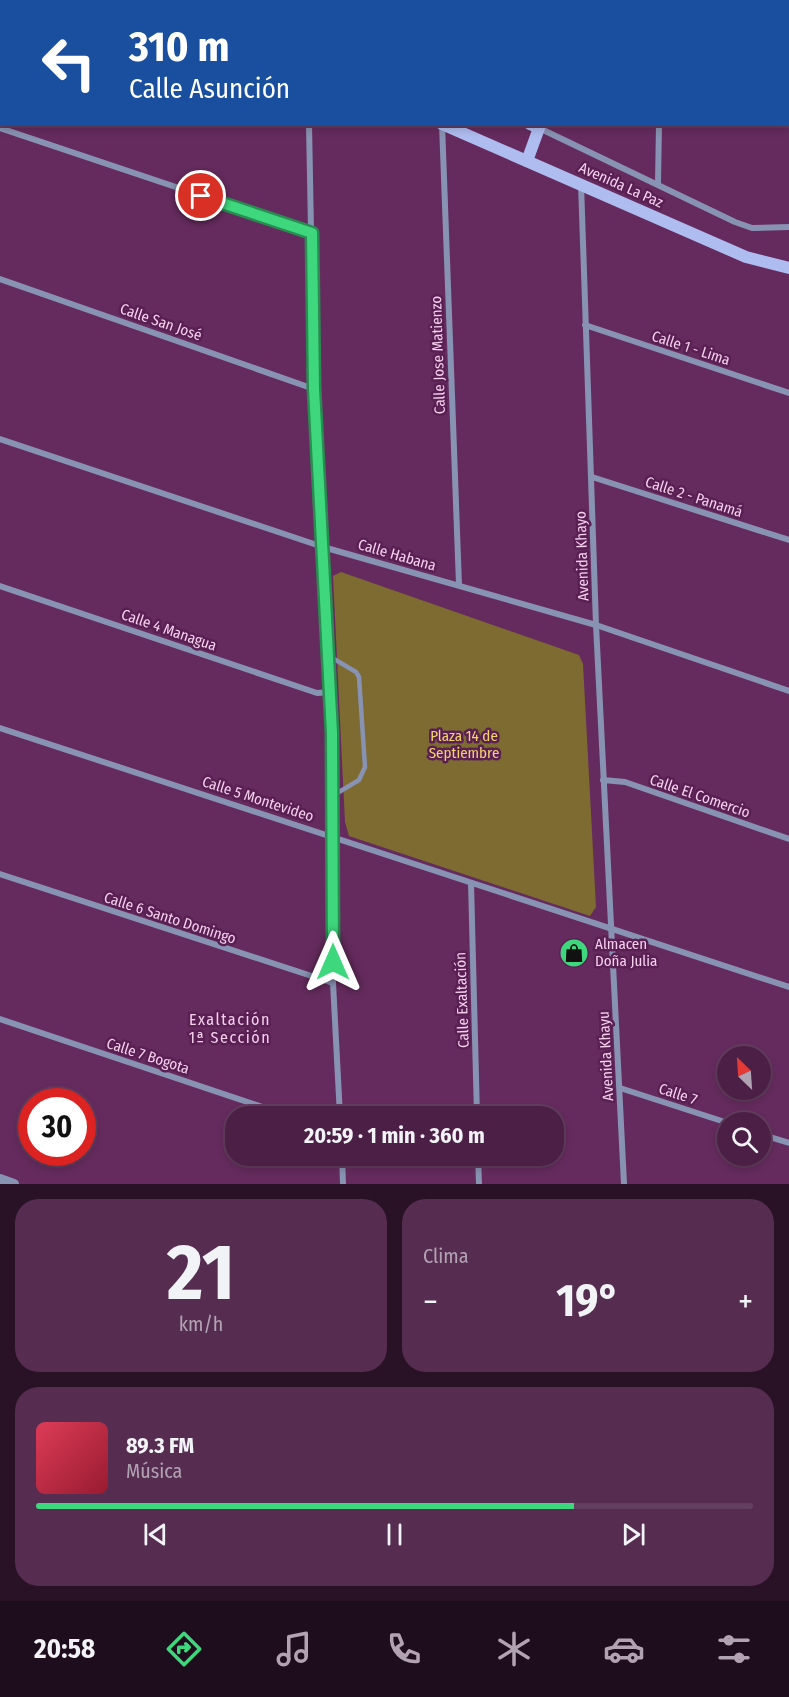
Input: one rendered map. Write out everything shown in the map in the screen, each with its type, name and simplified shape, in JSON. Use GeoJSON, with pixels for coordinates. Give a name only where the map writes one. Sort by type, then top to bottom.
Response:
{"type":"FeatureCollection","features":[{"type":"Feature","properties":{"kind":"main road","name":"Avenida La Paz"},"geometry":{"type":"LineString","coordinates":[[447,126],[746,257],[789,268]]}},
{"type":"Feature","properties":{"kind":"main road"},"geometry":{"type":"LineString","coordinates":[[527,161],[535,126]]}},
{"type":"Feature","properties":{"kind":"street"},"geometry":{"type":"LineString","coordinates":[[309,126],[314,389],[331,692],[334,795],[333,983],[339,1106]]}},
{"type":"Feature","properties":{"kind":"street","name":"Calle Jose Matienzo"},"geometry":{"type":"LineString","coordinates":[[442,126],[459,585]]}},
{"type":"Feature","properties":{"kind":"street","name":"Avenida La Paz"},"geometry":{"type":"LineString","coordinates":[[535,126],[752,228],[789,226]]}},
{"type":"Feature","properties":{"kind":"street"},"geometry":{"type":"LineString","coordinates":[[658,183],[659,126]]}},
{"type":"Feature","properties":{"kind":"street"},"geometry":{"type":"LineString","coordinates":[[0,128],[312,233]]}},
{"type":"Feature","properties":{"kind":"street","name":"Avenida Khayo"},"geometry":{"type":"LineString","coordinates":[[581,184],[596,625],[611,927]]}},
{"type":"Feature","properties":{"kind":"street","name":"Calle San José"},"geometry":{"type":"LineString","coordinates":[[0,279],[314,389]]}},
{"type":"Feature","properties":{"kind":"street","name":"Calle 1 - Lima"},"geometry":{"type":"LineString","coordinates":[[585,325],[789,393]]}},
{"type":"Feature","properties":{"kind":"street","name":"Calle Habana"},"geometry":{"type":"LineString","coordinates":[[0,439],[323,547],[596,625],[789,691]]}},
{"type":"Feature","properties":{"kind":"street","name":"Calle 2 - Panamá"},"geometry":{"type":"LineString","coordinates":[[592,477],[789,540]]}},
{"type":"Feature","properties":{"kind":"street","name":"Calle 4 Managua"},"geometry":{"type":"LineString","coordinates":[[0,586],[317,693],[331,692]]}},
{"type":"Feature","properties":{"kind":"street","name":"Calle 5 Montevideo"},"geometry":{"type":"LineString","coordinates":[[0,728],[789,987]]}},
{"type":"Feature","properties":{"kind":"street","name":"Calle El Comercio"},"geometry":{"type":"LineString","coordinates":[[603,780],[625,782],[789,839]]}},
{"type":"Feature","properties":{"kind":"street","name":"Calle 6 Santo Domingo"},"geometry":{"type":"LineString","coordinates":[[0,874],[333,983]]}},
{"type":"Feature","properties":{"kind":"street","name":"Calle Exaltación"},"geometry":{"type":"LineString","coordinates":[[471,883],[477,1106]]}},
{"type":"Feature","properties":{"kind":"street","name":"Avenida Khayu"},"geometry":{"type":"LineString","coordinates":[[611,927],[624,1184]]}},
{"type":"Feature","properties":{"kind":"street","name":"Calle 7 Bogota"},"geometry":{"type":"LineString","coordinates":[[0,1019],[259,1106]]}},
{"type":"Feature","properties":{"kind":"street","name":"Calle 7"},"geometry":{"type":"LineString","coordinates":[[620,1088],[717,1119]]}},
{"type":"Feature","properties":{"kind":"street"},"geometry":{"type":"LineString","coordinates":[[771,1137],[789,1143]]}},
{"type":"Feature","properties":{"kind":"street"},"geometry":{"type":"LineString","coordinates":[[342,1166],[343,1184]]}},
{"type":"Feature","properties":{"kind":"street"},"geometry":{"type":"LineString","coordinates":[[478,1166],[479,1184]]}},
{"type":"Feature","properties":{"kind":"street"},"geometry":{"type":"LineString","coordinates":[[0,1179],[14,1184]]}},
{"type":"Feature","properties":{"kind":"lane"},"geometry":{"type":"LineString","coordinates":[[329,656],[356,672],[359,677],[365,766],[359,780],[334,795]]}},
{"type":"Feature","properties":{"kind":"green space","name":"Plaza 14 de Septiembre"},"geometry":{"type":"Polygon","coordinates":[[[341,572],[579,655],[583,664],[596,907],[590,916],[349,836],[345,822],[333,576],[341,572]]]}},
{"type":"Feature","properties":{"kind":"place","name":"Almacen Doña Julia"},"geometry":{"type":"Point","coordinates":[574,953]}},
{"type":"Feature","properties":{"kind":"district","name":"Exaltación 1ª Sección"},"geometry":{"type":"Point","coordinates":[230,1028]}},
{"type":"Feature","properties":{"kind":"route"},"geometry":{"type":"LineString","coordinates":[[201,196],[312,233],[314,389],[331,692],[334,795],[333,962]]}}]}
